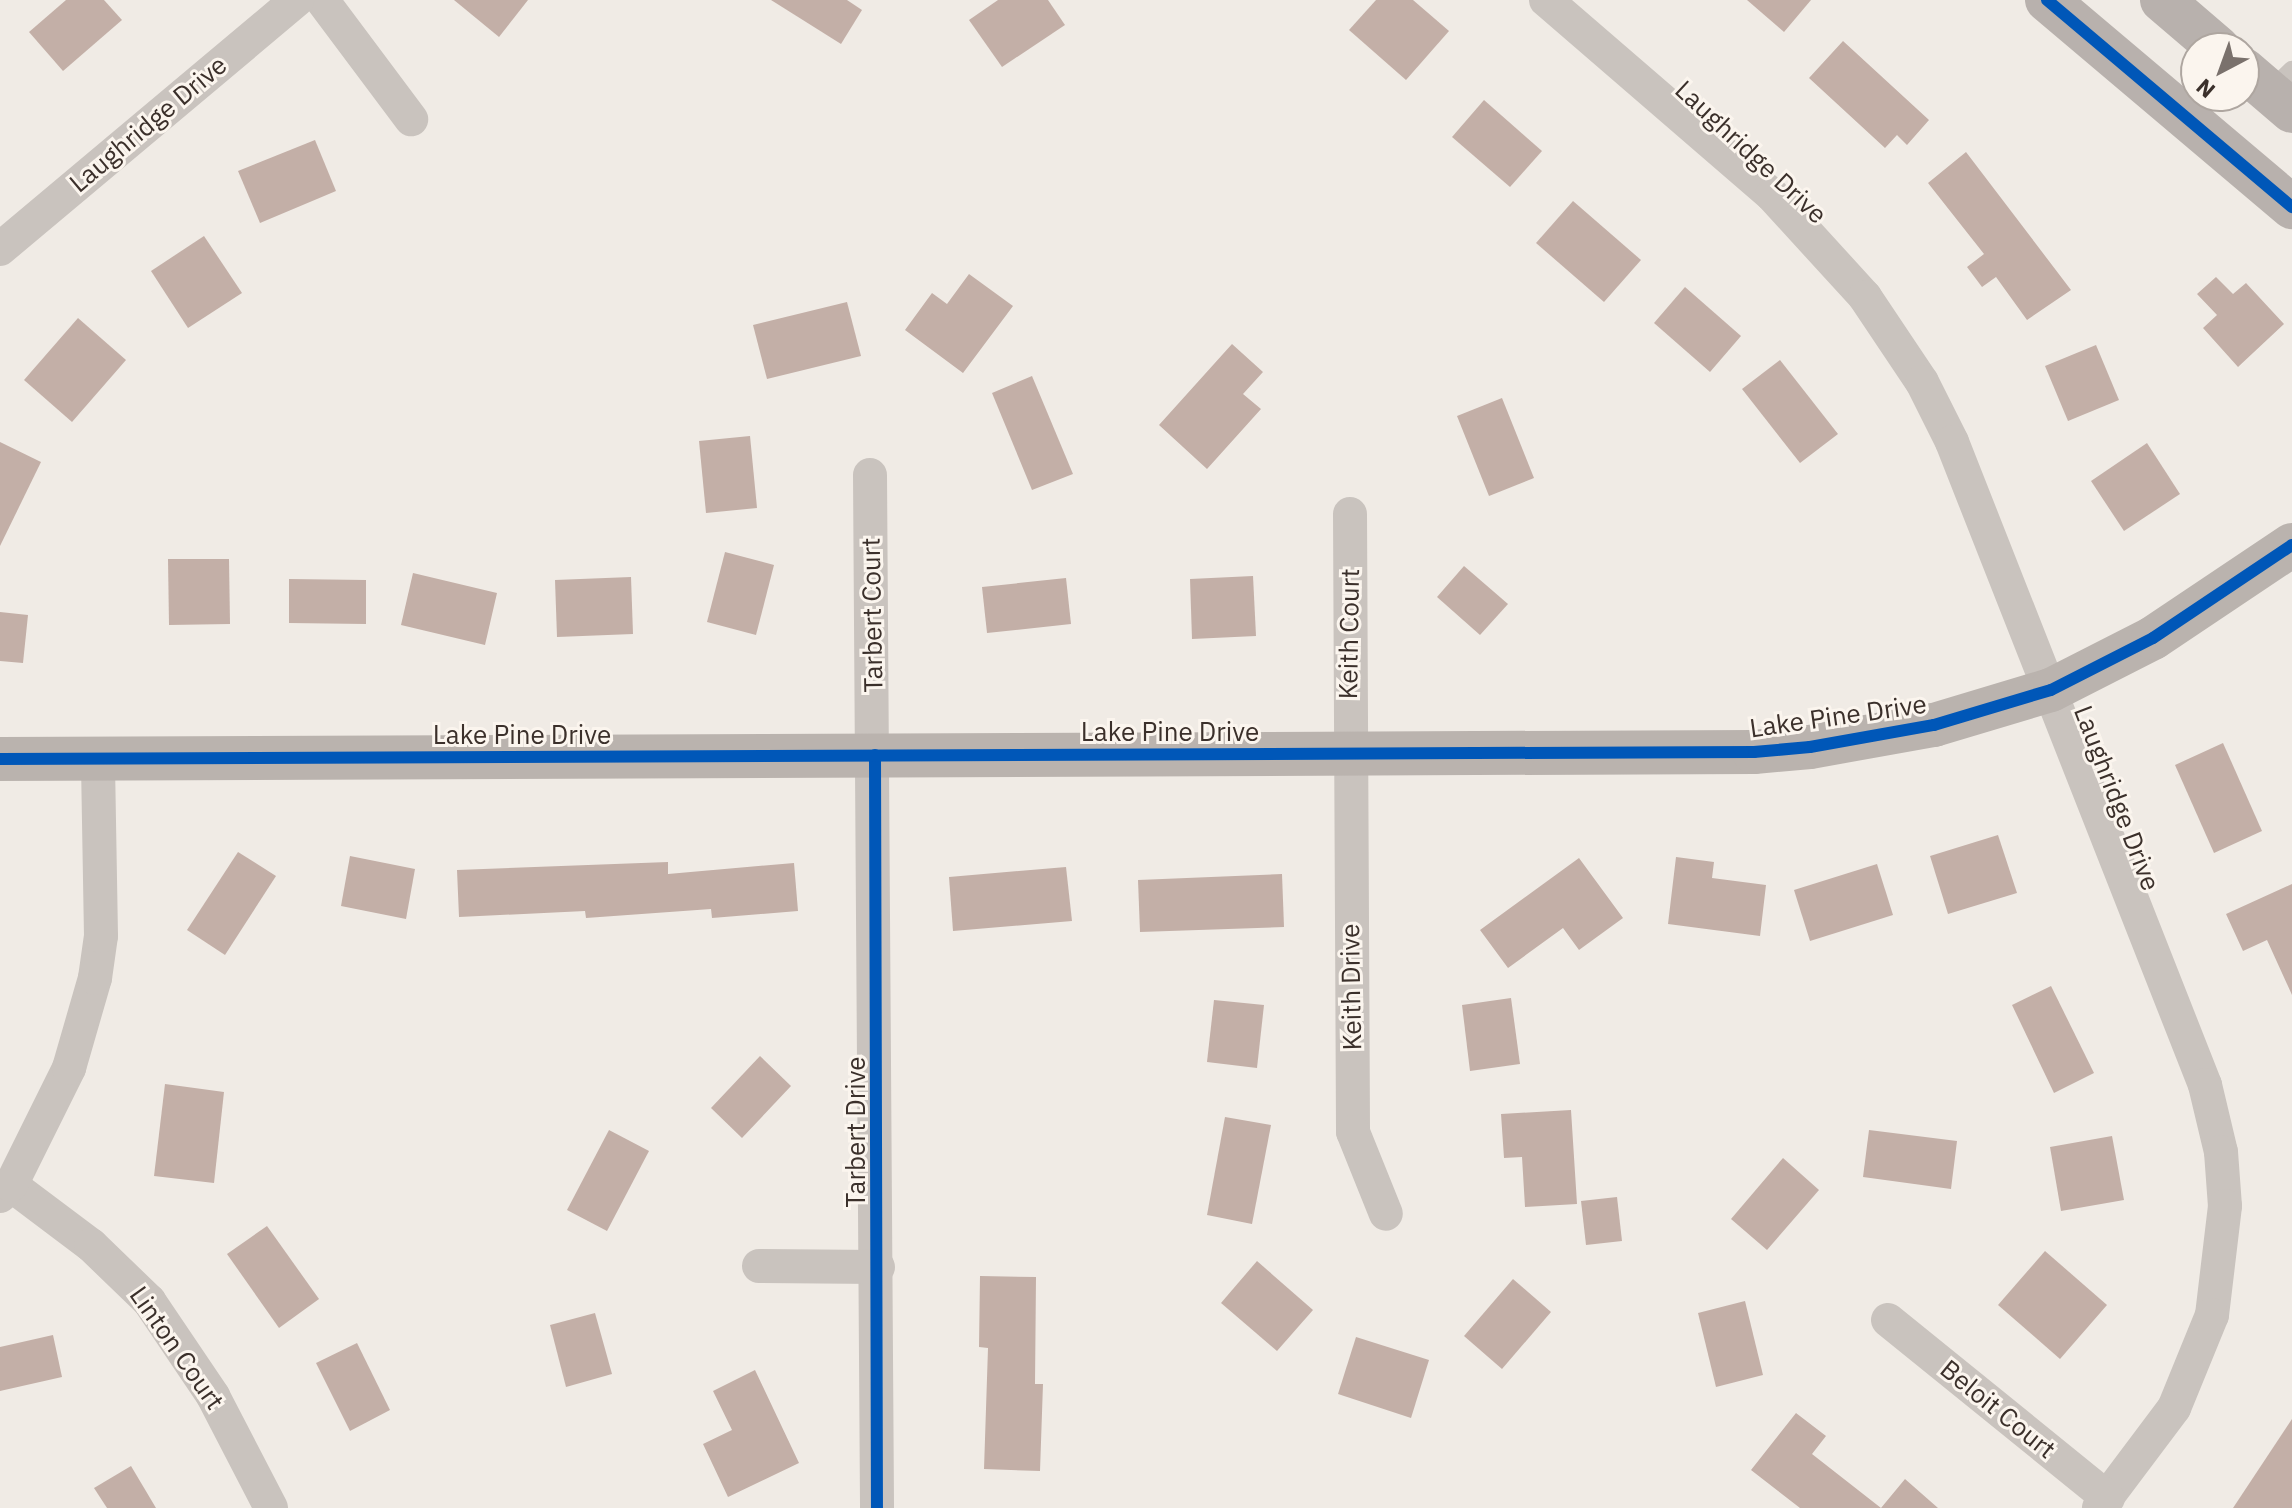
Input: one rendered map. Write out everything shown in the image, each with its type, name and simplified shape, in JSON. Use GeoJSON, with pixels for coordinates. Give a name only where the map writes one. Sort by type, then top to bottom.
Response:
{"type":"FeatureCollection","features":[{"type":"Feature","properties":{"kind":"main road"},"geometry":{"type":"LineString","coordinates":[[2047,0],[2292,207]]}},
{"type":"Feature","properties":{"kind":"main road"},"geometry":{"type":"LineString","coordinates":[[2162,0],[2199,32]]}},
{"type":"Feature","properties":{"kind":"street","name":"Laughridge Drive"},"geometry":{"type":"LineString","coordinates":[[0,249],[297,0]]}},
{"type":"Feature","properties":{"kind":"street"},"geometry":{"type":"LineString","coordinates":[[322,0],[411,119]]}},
{"type":"Feature","properties":{"kind":"street","name":"Laughridge Drive"},"geometry":{"type":"LineString","coordinates":[[1546,0],[1772,195],[1895,338],[1952,442],[2205,1085],[2221,1152],[2225,1206],[2212,1315],[2196,1363],[2174,1408],[2103,1503]]}},
{"type":"Feature","properties":{"kind":"street","name":"Tarbert Court"},"geometry":{"type":"LineString","coordinates":[[870,475],[875,755]]}},
{"type":"Feature","properties":{"kind":"street","name":"Keith Court"},"geometry":{"type":"LineString","coordinates":[[1348,753],[1350,514]]}},
{"type":"Feature","properties":{"kind":"street","name":"Lake Pine Drive"},"geometry":{"type":"LineString","coordinates":[[0,759],[1348,753],[1810,747],[1934,725],[2051,690],[2153,638],[2292,545]]}},
{"type":"Feature","properties":{"kind":"street","name":"Keith Drive"},"geometry":{"type":"LineString","coordinates":[[1348,753],[1353,1132],[1386,1214]]}},
{"type":"Feature","properties":{"kind":"street","name":"Tarbert Drive"},"geometry":{"type":"LineString","coordinates":[[875,755],[877,1508]]}},
{"type":"Feature","properties":{"kind":"street"},"geometry":{"type":"LineString","coordinates":[[5,1191],[69,1068],[95,978],[101,936],[98,759]]}},
{"type":"Feature","properties":{"kind":"street","name":"Linton Court"},"geometry":{"type":"LineString","coordinates":[[5,1191],[91,1245],[149,1301],[213,1396],[271,1508]]}},
{"type":"Feature","properties":{"kind":"street"},"geometry":{"type":"LineString","coordinates":[[759,1266],[878,1267]]}},
{"type":"Feature","properties":{"kind":"street","name":"Beloit Court"},"geometry":{"type":"LineString","coordinates":[[1888,1320],[2103,1503]]}},
{"type":"Feature","properties":{"kind":"building"},"geometry":{"type":"Polygon","coordinates":[[[66,0],[104,0],[122,20],[63,71],[29,32],[66,0]]]}},
{"type":"Feature","properties":{"kind":"building"},"geometry":{"type":"Polygon","coordinates":[[[454,0],[528,0],[499,37],[454,0]]]}},
{"type":"Feature","properties":{"kind":"building"},"geometry":{"type":"Polygon","coordinates":[[[771,0],[847,0],[862,10],[841,44],[771,0]]]}},
{"type":"Feature","properties":{"kind":"building"},"geometry":{"type":"Polygon","coordinates":[[[998,0],[1048,0],[1065,25],[1002,67],[969,20],[998,0]]]}},
{"type":"Feature","properties":{"kind":"building"},"geometry":{"type":"Polygon","coordinates":[[[1376,0],[1413,0],[1449,31],[1406,80],[1349,30],[1376,0]]]}},
{"type":"Feature","properties":{"kind":"building"},"geometry":{"type":"Polygon","coordinates":[[[1747,0],[1811,0],[1784,32],[1747,0]]]}},
{"type":"Feature","properties":{"kind":"building"},"geometry":{"type":"Polygon","coordinates":[[[1843,41],[1929,120],[1907,145],[1897,135],[1885,148],[1809,78],[1843,41]]]}},
{"type":"Feature","properties":{"kind":"building"},"geometry":{"type":"Polygon","coordinates":[[[1484,100],[1542,151],[1510,187],[1452,137],[1484,100]]]}},
{"type":"Feature","properties":{"kind":"building"},"geometry":{"type":"Polygon","coordinates":[[[315,140],[336,191],[260,223],[238,171],[315,140]]]}},
{"type":"Feature","properties":{"kind":"building"},"geometry":{"type":"Polygon","coordinates":[[[1966,152],[2071,290],[2027,320],[1996,277],[1982,287],[1967,267],[1984,254],[1928,183],[1966,152]]]}},
{"type":"Feature","properties":{"kind":"building"},"geometry":{"type":"Polygon","coordinates":[[[1573,201],[1641,260],[1604,302],[1536,243],[1573,201]]]}},
{"type":"Feature","properties":{"kind":"building"},"geometry":{"type":"Polygon","coordinates":[[[204,236],[242,293],[188,328],[151,271],[204,236]]]}},
{"type":"Feature","properties":{"kind":"building"},"geometry":{"type":"Polygon","coordinates":[[[969,274],[1013,306],[963,373],[905,330],[932,293],[947,304],[969,274]]]}},
{"type":"Feature","properties":{"kind":"building"},"geometry":{"type":"Polygon","coordinates":[[[2216,277],[2233,294],[2246,283],[2284,324],[2238,367],[2203,328],[2217,315],[2197,294],[2216,277]]]}},
{"type":"Feature","properties":{"kind":"building"},"geometry":{"type":"Polygon","coordinates":[[[1685,287],[1741,336],[1710,372],[1654,323],[1685,287]]]}},
{"type":"Feature","properties":{"kind":"building"},"geometry":{"type":"Polygon","coordinates":[[[847,302],[861,356],[767,379],[753,325],[847,302]]]}},
{"type":"Feature","properties":{"kind":"building"},"geometry":{"type":"Polygon","coordinates":[[[78,318],[126,360],[72,422],[24,380],[78,318]]]}},
{"type":"Feature","properties":{"kind":"building"},"geometry":{"type":"Polygon","coordinates":[[[1232,344],[1263,372],[1243,394],[1261,409],[1207,469],[1159,425],[1232,344]]]}},
{"type":"Feature","properties":{"kind":"building"},"geometry":{"type":"Polygon","coordinates":[[[2096,345],[2119,400],[2068,421],[2045,366],[2096,345]]]}},
{"type":"Feature","properties":{"kind":"building"},"geometry":{"type":"Polygon","coordinates":[[[1780,360],[1838,434],[1800,463],[1742,389],[1780,360]]]}},
{"type":"Feature","properties":{"kind":"building"},"geometry":{"type":"Polygon","coordinates":[[[1032,376],[1073,474],[1032,490],[992,393],[1032,376]]]}},
{"type":"Feature","properties":{"kind":"building"},"geometry":{"type":"Polygon","coordinates":[[[1502,398],[1534,478],[1489,496],[1457,416],[1502,398]]]}},
{"type":"Feature","properties":{"kind":"building"},"geometry":{"type":"Polygon","coordinates":[[[750,436],[757,508],[706,513],[699,441],[750,436]]]}},
{"type":"Feature","properties":{"kind":"building"},"geometry":{"type":"Polygon","coordinates":[[[0,442],[41,462],[0,546],[0,442]]]}},
{"type":"Feature","properties":{"kind":"building"},"geometry":{"type":"Polygon","coordinates":[[[2147,443],[2180,494],[2124,531],[2091,481],[2147,443]]]}},
{"type":"Feature","properties":{"kind":"building"},"geometry":{"type":"Polygon","coordinates":[[[725,552],[774,565],[756,635],[707,622],[725,552]]]}},
{"type":"Feature","properties":{"kind":"building"},"geometry":{"type":"Polygon","coordinates":[[[168,559],[229,559],[230,624],[169,625],[168,559]]]}},
{"type":"Feature","properties":{"kind":"building"},"geometry":{"type":"Polygon","coordinates":[[[1464,566],[1508,604],[1480,635],[1437,597],[1464,566]]]}},
{"type":"Feature","properties":{"kind":"building"},"geometry":{"type":"Polygon","coordinates":[[[413,573],[497,593],[485,645],[401,625],[413,573]]]}},
{"type":"Feature","properties":{"kind":"building"},"geometry":{"type":"Polygon","coordinates":[[[1253,576],[1256,636],[1192,639],[1190,579],[1253,576]]]}},
{"type":"Feature","properties":{"kind":"building"},"geometry":{"type":"Polygon","coordinates":[[[631,577],[633,634],[557,637],[555,580],[631,577]]]}},
{"type":"Feature","properties":{"kind":"building"},"geometry":{"type":"Polygon","coordinates":[[[1066,578],[1071,624],[987,633],[982,587],[1066,578]]]}},
{"type":"Feature","properties":{"kind":"building"},"geometry":{"type":"Polygon","coordinates":[[[289,579],[366,580],[366,624],[289,623],[289,579]]]}},
{"type":"Feature","properties":{"kind":"building"},"geometry":{"type":"Polygon","coordinates":[[[0,612],[28,615],[23,663],[0,661],[0,612]]]}},
{"type":"Feature","properties":{"kind":"building"},"geometry":{"type":"Polygon","coordinates":[[[2223,743],[2262,831],[2214,853],[2175,765],[2223,743]]]}},
{"type":"Feature","properties":{"kind":"building"},"geometry":{"type":"Polygon","coordinates":[[[1998,835],[2017,893],[1948,914],[1930,856],[1998,835]]]}},
{"type":"Feature","properties":{"kind":"building"},"geometry":{"type":"Polygon","coordinates":[[[238,852],[276,876],[225,955],[187,930],[238,852]]]}},
{"type":"Feature","properties":{"kind":"building"},"geometry":{"type":"Polygon","coordinates":[[[350,856],[415,869],[406,919],[341,906],[350,856]]]}},
{"type":"Feature","properties":{"kind":"building"},"geometry":{"type":"Polygon","coordinates":[[[1676,857],[1714,862],[1712,878],[1766,885],[1760,936],[1668,924],[1676,857]]]}},
{"type":"Feature","properties":{"kind":"building"},"geometry":{"type":"Polygon","coordinates":[[[1579,858],[1623,918],[1579,950],[1563,928],[1508,968],[1480,930],[1579,858]]]}},
{"type":"Feature","properties":{"kind":"building"},"geometry":{"type":"Polygon","coordinates":[[[668,862],[668,874],[794,863],[798,911],[712,918],[711,909],[586,918],[585,911],[459,917],[457,870],[668,862]]]}},
{"type":"Feature","properties":{"kind":"building"},"geometry":{"type":"Polygon","coordinates":[[[1877,864],[1893,915],[1810,941],[1794,890],[1877,864]]]}},
{"type":"Feature","properties":{"kind":"building"},"geometry":{"type":"Polygon","coordinates":[[[1066,867],[1072,921],[953,931],[949,877],[1066,867]]]}},
{"type":"Feature","properties":{"kind":"building"},"geometry":{"type":"Polygon","coordinates":[[[1282,874],[1284,927],[1140,932],[1138,880],[1282,874]]]}},
{"type":"Feature","properties":{"kind":"building"},"geometry":{"type":"Polygon","coordinates":[[[2292,884],[2292,995],[2267,940],[2243,951],[2226,914],[2292,884]]]}},
{"type":"Feature","properties":{"kind":"building"},"geometry":{"type":"Polygon","coordinates":[[[2051,986],[2094,1073],[2054,1093],[2012,1005],[2051,986]]]}},
{"type":"Feature","properties":{"kind":"building"},"geometry":{"type":"Polygon","coordinates":[[[1511,998],[1520,1064],[1470,1071],[1462,1005],[1511,998]]]}},
{"type":"Feature","properties":{"kind":"building"},"geometry":{"type":"Polygon","coordinates":[[[1214,1000],[1264,1005],[1257,1068],[1207,1062],[1214,1000]]]}},
{"type":"Feature","properties":{"kind":"building"},"geometry":{"type":"Polygon","coordinates":[[[760,1056],[791,1086],[742,1138],[711,1108],[760,1056]]]}},
{"type":"Feature","properties":{"kind":"building"},"geometry":{"type":"Polygon","coordinates":[[[165,1084],[224,1092],[214,1183],[154,1176],[165,1084]]]}},
{"type":"Feature","properties":{"kind":"building"},"geometry":{"type":"Polygon","coordinates":[[[1571,1110],[1577,1204],[1525,1207],[1522,1157],[1504,1158],[1501,1114],[1571,1110]]]}},
{"type":"Feature","properties":{"kind":"building"},"geometry":{"type":"Polygon","coordinates":[[[1225,1117],[1271,1125],[1252,1224],[1207,1215],[1225,1117]]]}},
{"type":"Feature","properties":{"kind":"building"},"geometry":{"type":"Polygon","coordinates":[[[609,1130],[649,1151],[607,1231],[567,1210],[609,1130]]]}},
{"type":"Feature","properties":{"kind":"building"},"geometry":{"type":"Polygon","coordinates":[[[1869,1130],[1957,1141],[1951,1189],[1863,1177],[1869,1130]]]}},
{"type":"Feature","properties":{"kind":"building"},"geometry":{"type":"Polygon","coordinates":[[[2112,1136],[2124,1200],[2061,1211],[2050,1147],[2112,1136]]]}},
{"type":"Feature","properties":{"kind":"building"},"geometry":{"type":"Polygon","coordinates":[[[1783,1158],[1819,1190],[1767,1250],[1731,1219],[1783,1158]]]}},
{"type":"Feature","properties":{"kind":"building"},"geometry":{"type":"Polygon","coordinates":[[[1617,1197],[1622,1241],[1586,1245],[1581,1201],[1617,1197]]]}},
{"type":"Feature","properties":{"kind":"building"},"geometry":{"type":"Polygon","coordinates":[[[267,1226],[319,1299],[279,1328],[227,1254],[267,1226]]]}},
{"type":"Feature","properties":{"kind":"building"},"geometry":{"type":"Polygon","coordinates":[[[2045,1251],[2107,1305],[2060,1359],[1998,1305],[2045,1251]]]}},
{"type":"Feature","properties":{"kind":"building"},"geometry":{"type":"Polygon","coordinates":[[[1257,1261],[1313,1310],[1277,1351],[1221,1303],[1257,1261]]]}},
{"type":"Feature","properties":{"kind":"building"},"geometry":{"type":"Polygon","coordinates":[[[980,1276],[1036,1277],[1035,1384],[1043,1384],[1040,1471],[984,1469],[988,1348],[979,1347],[980,1276]]]}},
{"type":"Feature","properties":{"kind":"building"},"geometry":{"type":"Polygon","coordinates":[[[1513,1279],[1551,1312],[1502,1369],[1464,1336],[1513,1279]]]}},
{"type":"Feature","properties":{"kind":"building"},"geometry":{"type":"Polygon","coordinates":[[[1745,1301],[1763,1375],[1716,1387],[1698,1313],[1745,1301]]]}},
{"type":"Feature","properties":{"kind":"building"},"geometry":{"type":"Polygon","coordinates":[[[595,1313],[612,1374],[566,1387],[550,1325],[595,1313]]]}},
{"type":"Feature","properties":{"kind":"building"},"geometry":{"type":"Polygon","coordinates":[[[53,1335],[62,1377],[0,1391],[0,1347],[53,1335]]]}},
{"type":"Feature","properties":{"kind":"building"},"geometry":{"type":"Polygon","coordinates":[[[1356,1337],[1429,1360],[1411,1418],[1338,1394],[1356,1337]]]}},
{"type":"Feature","properties":{"kind":"building"},"geometry":{"type":"Polygon","coordinates":[[[357,1343],[390,1410],[350,1431],[316,1363],[357,1343]]]}},
{"type":"Feature","properties":{"kind":"building"},"geometry":{"type":"Polygon","coordinates":[[[755,1370],[799,1463],[728,1497],[703,1444],[732,1430],[713,1391],[755,1370]]]}},
{"type":"Feature","properties":{"kind":"building"},"geometry":{"type":"Polygon","coordinates":[[[1796,1413],[1826,1436],[1812,1454],[1881,1508],[1800,1508],[1751,1470],[1796,1413]]]}},
{"type":"Feature","properties":{"kind":"building"},"geometry":{"type":"Polygon","coordinates":[[[2292,1419],[2292,1508],[2233,1508],[2292,1419]]]}},
{"type":"Feature","properties":{"kind":"building"},"geometry":{"type":"Polygon","coordinates":[[[131,1466],[156,1508],[107,1508],[94,1488],[131,1466]]]}},
{"type":"Feature","properties":{"kind":"building"},"geometry":{"type":"Polygon","coordinates":[[[1905,1479],[1938,1508],[1881,1508],[1905,1479]]]}},
{"type":"Feature","properties":{"kind":"cycle path"},"geometry":{"type":"LineString","coordinates":[[2047,0],[2292,207]]}},
{"type":"Feature","properties":{"kind":"cycle path"},"geometry":{"type":"LineString","coordinates":[[0,759],[1754,752],[1810,747],[1934,725],[2051,690],[2153,638],[2292,545]]}},
{"type":"Feature","properties":{"kind":"cycle path"},"geometry":{"type":"LineString","coordinates":[[875,755],[877,1508]]}}]}
